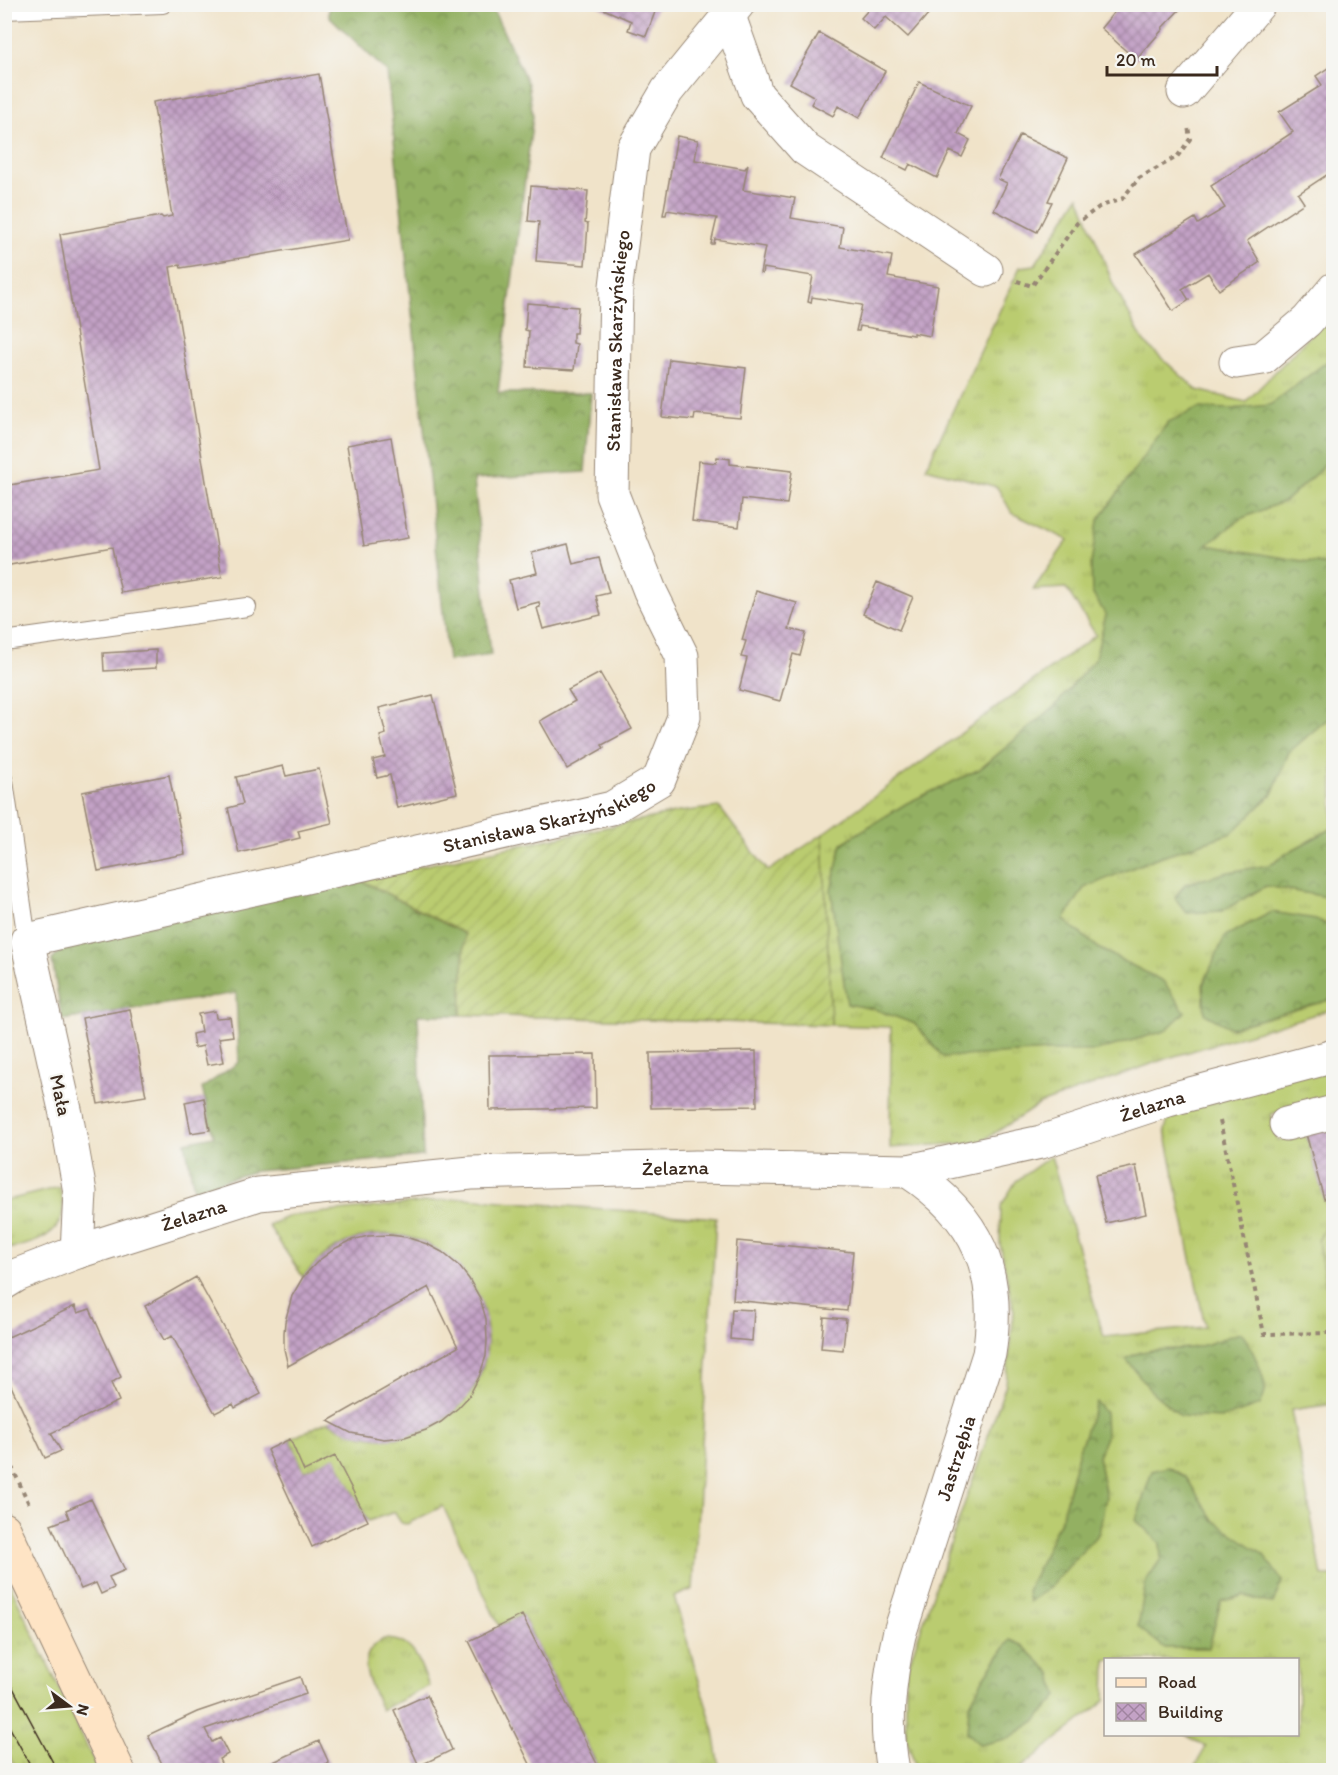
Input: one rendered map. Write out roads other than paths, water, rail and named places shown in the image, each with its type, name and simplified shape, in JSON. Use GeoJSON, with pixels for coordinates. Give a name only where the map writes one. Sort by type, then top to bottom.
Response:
{"type":"FeatureCollection","features":[{"type":"Feature","properties":{"kind":"main road"},"geometry":{"type":"LineString","coordinates":[[4,1529],[118,1770]]}},
{"type":"Feature","properties":{"kind":"street"},"geometry":{"type":"LineString","coordinates":[[1184,92],[1259,4]]}},
{"type":"Feature","properties":{"kind":"street","name":"Stanisława Skarżyńskiego"},"geometry":{"type":"LineString","coordinates":[[734,10],[757,95],[805,149],[986,270]]}},
{"type":"Feature","properties":{"kind":"street","name":"Stanisława Skarżyńskiego"},"geometry":{"type":"LineString","coordinates":[[27,940],[612,807],[659,780],[684,717],[682,656],[650,591],[612,494],[616,286],[633,149],[667,91],[734,10]]}},
{"type":"Feature","properties":{"kind":"street"},"geometry":{"type":"LineString","coordinates":[[1236,362],[1263,358],[1307,321],[1334,290]]}},
{"type":"Feature","properties":{"kind":"street","name":"Mała"},"geometry":{"type":"LineString","coordinates":[[27,940],[66,1114],[80,1192],[77,1252]]}},
{"type":"Feature","properties":{"kind":"street","name":"Żelazna"},"geometry":{"type":"LineString","coordinates":[[9,1278],[77,1252],[271,1192],[471,1173],[696,1167],[908,1171],[1041,1142],[1168,1100],[1334,1056]]}},
{"type":"Feature","properties":{"kind":"street"},"geometry":{"type":"LineString","coordinates":[[1287,1124],[1334,1112]]}},
{"type":"Feature","properties":{"kind":"street","name":"Jastrzębia"},"geometry":{"type":"LineString","coordinates":[[893,1770],[889,1752],[887,1713],[890,1674],[899,1635],[989,1354],[993,1328],[993,1302],[981,1251],[968,1227],[951,1205],[931,1186],[908,1171]]}},
{"type":"Feature","properties":{"kind":"lane"},"geometry":{"type":"LineString","coordinates":[[4,10],[163,4]]}},
{"type":"Feature","properties":{"kind":"lane"},"geometry":{"type":"LineString","coordinates":[[4,641],[247,607]]}},
{"type":"Feature","properties":{"kind":"lane"},"geometry":{"type":"LineString","coordinates":[[4,781],[27,940]]}},
{"type":"Feature","properties":{"kind":"tram line"},"geometry":{"type":"LineString","coordinates":[[4,1671],[57,1770]]}},
{"type":"Feature","properties":{"kind":"tram line"},"geometry":{"type":"LineString","coordinates":[[4,1717],[33,1770]]}}]}
